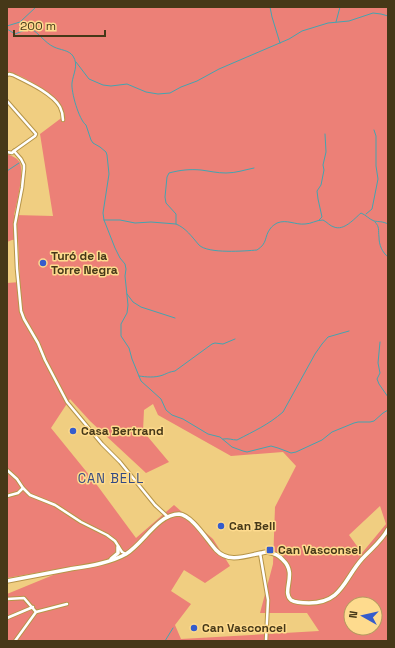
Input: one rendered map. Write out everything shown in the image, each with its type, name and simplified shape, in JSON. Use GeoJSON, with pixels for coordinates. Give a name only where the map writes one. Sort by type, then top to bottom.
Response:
{"type":"FeatureCollection","features":[{"type":"Feature","properties":{"kind":"main road"},"geometry":{"type":"LineString","coordinates":[[7,581],[106,561],[131,551],[159,523],[168,517],[179,514],[190,519],[222,555],[236,558],[267,552],[275,554],[286,564],[290,572],[288,596],[290,599],[299,603],[315,603],[327,600],[337,593],[359,563],[381,540],[388,529]]}},
{"type":"Feature","properties":{"kind":"main road"},"geometry":{"type":"LineString","coordinates":[[118,547],[120,553],[123,554]]}},
{"type":"Feature","properties":{"kind":"main road"},"geometry":{"type":"LineString","coordinates":[[106,561],[118,553],[118,547]]}},
{"type":"Feature","properties":{"kind":"street"},"geometry":{"type":"LineString","coordinates":[[7,75],[11,74],[48,95],[60,108],[63,120]]}},
{"type":"Feature","properties":{"kind":"street"},"geometry":{"type":"LineString","coordinates":[[7,101],[36,134],[14,152],[7,152]]}},
{"type":"Feature","properties":{"kind":"street"},"geometry":{"type":"LineString","coordinates":[[14,152],[24,165],[22,188],[15,224],[17,269],[21,311],[24,319],[38,343],[45,360],[67,402],[102,444],[120,462],[155,505],[168,517]]}},
{"type":"Feature","properties":{"kind":"street"},"geometry":{"type":"LineString","coordinates":[[7,470],[17,479],[30,495],[55,505],[81,522],[107,535],[115,541],[118,547]]}},
{"type":"Feature","properties":{"kind":"street"},"geometry":{"type":"LineString","coordinates":[[7,496],[18,493],[23,488]]}},
{"type":"Feature","properties":{"kind":"street"},"geometry":{"type":"LineString","coordinates":[[260,553],[268,600],[266,641]]}},
{"type":"Feature","properties":{"kind":"street"},"geometry":{"type":"LineString","coordinates":[[7,599],[24,598],[36,612]]}},
{"type":"Feature","properties":{"kind":"street"},"geometry":{"type":"LineString","coordinates":[[14,641],[36,612],[67,604]]}},
{"type":"Feature","properties":{"kind":"street"},"geometry":{"type":"LineString","coordinates":[[7,618],[33,608]]}},
{"type":"Feature","properties":{"kind":"shaded area"},"geometry":{"type":"Polygon","coordinates":[[[7,7],[388,7],[388,641],[7,641],[7,594],[75,566],[7,578],[7,283],[20,282],[18,239],[7,242],[7,154],[18,160],[21,168],[20,189],[14,215],[53,216],[40,134],[64,116],[62,107],[45,91],[28,80],[13,73],[7,73],[7,7]],[[70,399],[51,428],[94,481],[136,538],[174,505],[213,539],[230,566],[205,583],[184,570],[171,591],[191,604],[175,625],[181,639],[319,631],[307,613],[260,613],[273,564],[275,507],[296,466],[283,452],[231,456],[158,415],[153,404],[144,410],[143,431],[169,462],[146,473],[90,421],[70,399]],[[380,506],[349,535],[362,553],[386,524],[380,506]]]}},
{"type":"Feature","properties":{"kind":"waterway"},"geometry":{"type":"LineString","coordinates":[[7,26],[20,22],[36,7]]}},
{"type":"Feature","properties":{"kind":"waterway"},"geometry":{"type":"LineString","coordinates":[[270,7],[280,43]]}},
{"type":"Feature","properties":{"kind":"waterway"},"geometry":{"type":"LineString","coordinates":[[336,22],[340,7]]}},
{"type":"Feature","properties":{"kind":"waterway"},"geometry":{"type":"LineString","coordinates":[[76,62],[89,79],[103,85],[111,86],[127,84],[146,92],[158,94],[170,93],[219,69],[289,39],[302,31],[328,23],[349,21],[373,13],[388,16]]}},
{"type":"Feature","properties":{"kind":"waterway"},"geometry":{"type":"LineString","coordinates":[[7,29],[15,34],[30,28],[51,45],[69,52],[75,59],[76,66],[72,87],[76,106],[83,122],[86,125],[91,140],[106,152],[107,155],[109,174],[103,213],[104,220],[115,248],[125,264],[126,269],[125,276],[128,305],[127,313],[121,324],[121,336],[129,348],[141,381],[161,399],[166,410],[172,415],[183,419],[208,434],[220,437],[232,447],[243,451],[247,452],[271,446],[291,453],[322,440],[332,432],[354,423],[374,421],[388,410]]}},
{"type":"Feature","properties":{"kind":"waterway"},"geometry":{"type":"LineString","coordinates":[[366,214],[372,209],[378,179],[376,166],[376,136],[374,130]]}},
{"type":"Feature","properties":{"kind":"waterway"},"geometry":{"type":"LineString","coordinates":[[319,220],[322,217],[317,191],[321,185],[324,170],[323,165],[326,152],[325,134]]}},
{"type":"Feature","properties":{"kind":"waterway"},"geometry":{"type":"LineString","coordinates":[[7,171],[19,163]]}},
{"type":"Feature","properties":{"kind":"waterway"},"geometry":{"type":"LineString","coordinates":[[176,224],[176,214],[166,203],[165,197],[167,177],[169,173],[181,170],[201,170],[230,173],[254,168]]}},
{"type":"Feature","properties":{"kind":"waterway"},"geometry":{"type":"LineString","coordinates":[[104,220],[120,220],[135,223],[151,222],[176,224],[186,230],[199,245],[210,250],[218,251],[257,250],[263,245],[271,228],[277,223],[281,222],[305,224],[323,220],[331,226],[338,228],[349,224],[361,213],[374,221],[388,224]]}},
{"type":"Feature","properties":{"kind":"waterway"},"geometry":{"type":"LineString","coordinates":[[375,222],[378,227],[380,246],[388,257]]}},
{"type":"Feature","properties":{"kind":"waterway"},"geometry":{"type":"LineString","coordinates":[[127,294],[133,302],[141,307],[175,318]]}},
{"type":"Feature","properties":{"kind":"waterway"},"geometry":{"type":"LineString","coordinates":[[223,439],[237,440],[255,431],[283,412],[322,344],[328,337],[349,331]]}},
{"type":"Feature","properties":{"kind":"waterway"},"geometry":{"type":"LineString","coordinates":[[139,376],[157,377],[175,371],[212,344],[223,344],[235,339]]}},
{"type":"Feature","properties":{"kind":"waterway"},"geometry":{"type":"LineString","coordinates":[[380,342],[378,363],[380,373],[377,379],[388,397]]}},
{"type":"Feature","properties":{"kind":"waterway"},"geometry":{"type":"LineString","coordinates":[[165,641],[173,628]]}},
{"type":"Feature","properties":{"kind":"place","name":"Turó de la Torre Negra"},"geometry":{"type":"Point","coordinates":[43,263]}},
{"type":"Feature","properties":{"kind":"place","name":"Casa Bertrand"},"geometry":{"type":"Point","coordinates":[73,431]}},
{"type":"Feature","properties":{"kind":"place","name":"Can Bell"},"geometry":{"type":"Point","coordinates":[221,526]}},
{"type":"Feature","properties":{"kind":"place","name":"Can Vasconsel"},"geometry":{"type":"Point","coordinates":[270,550]}},
{"type":"Feature","properties":{"kind":"place","name":"Can Vasconcel"},"geometry":{"type":"Point","coordinates":[194,628]}},
{"type":"Feature","properties":{"kind":"district","name":"CAN BELL"},"geometry":{"type":"Point","coordinates":[111,478]}}]}
